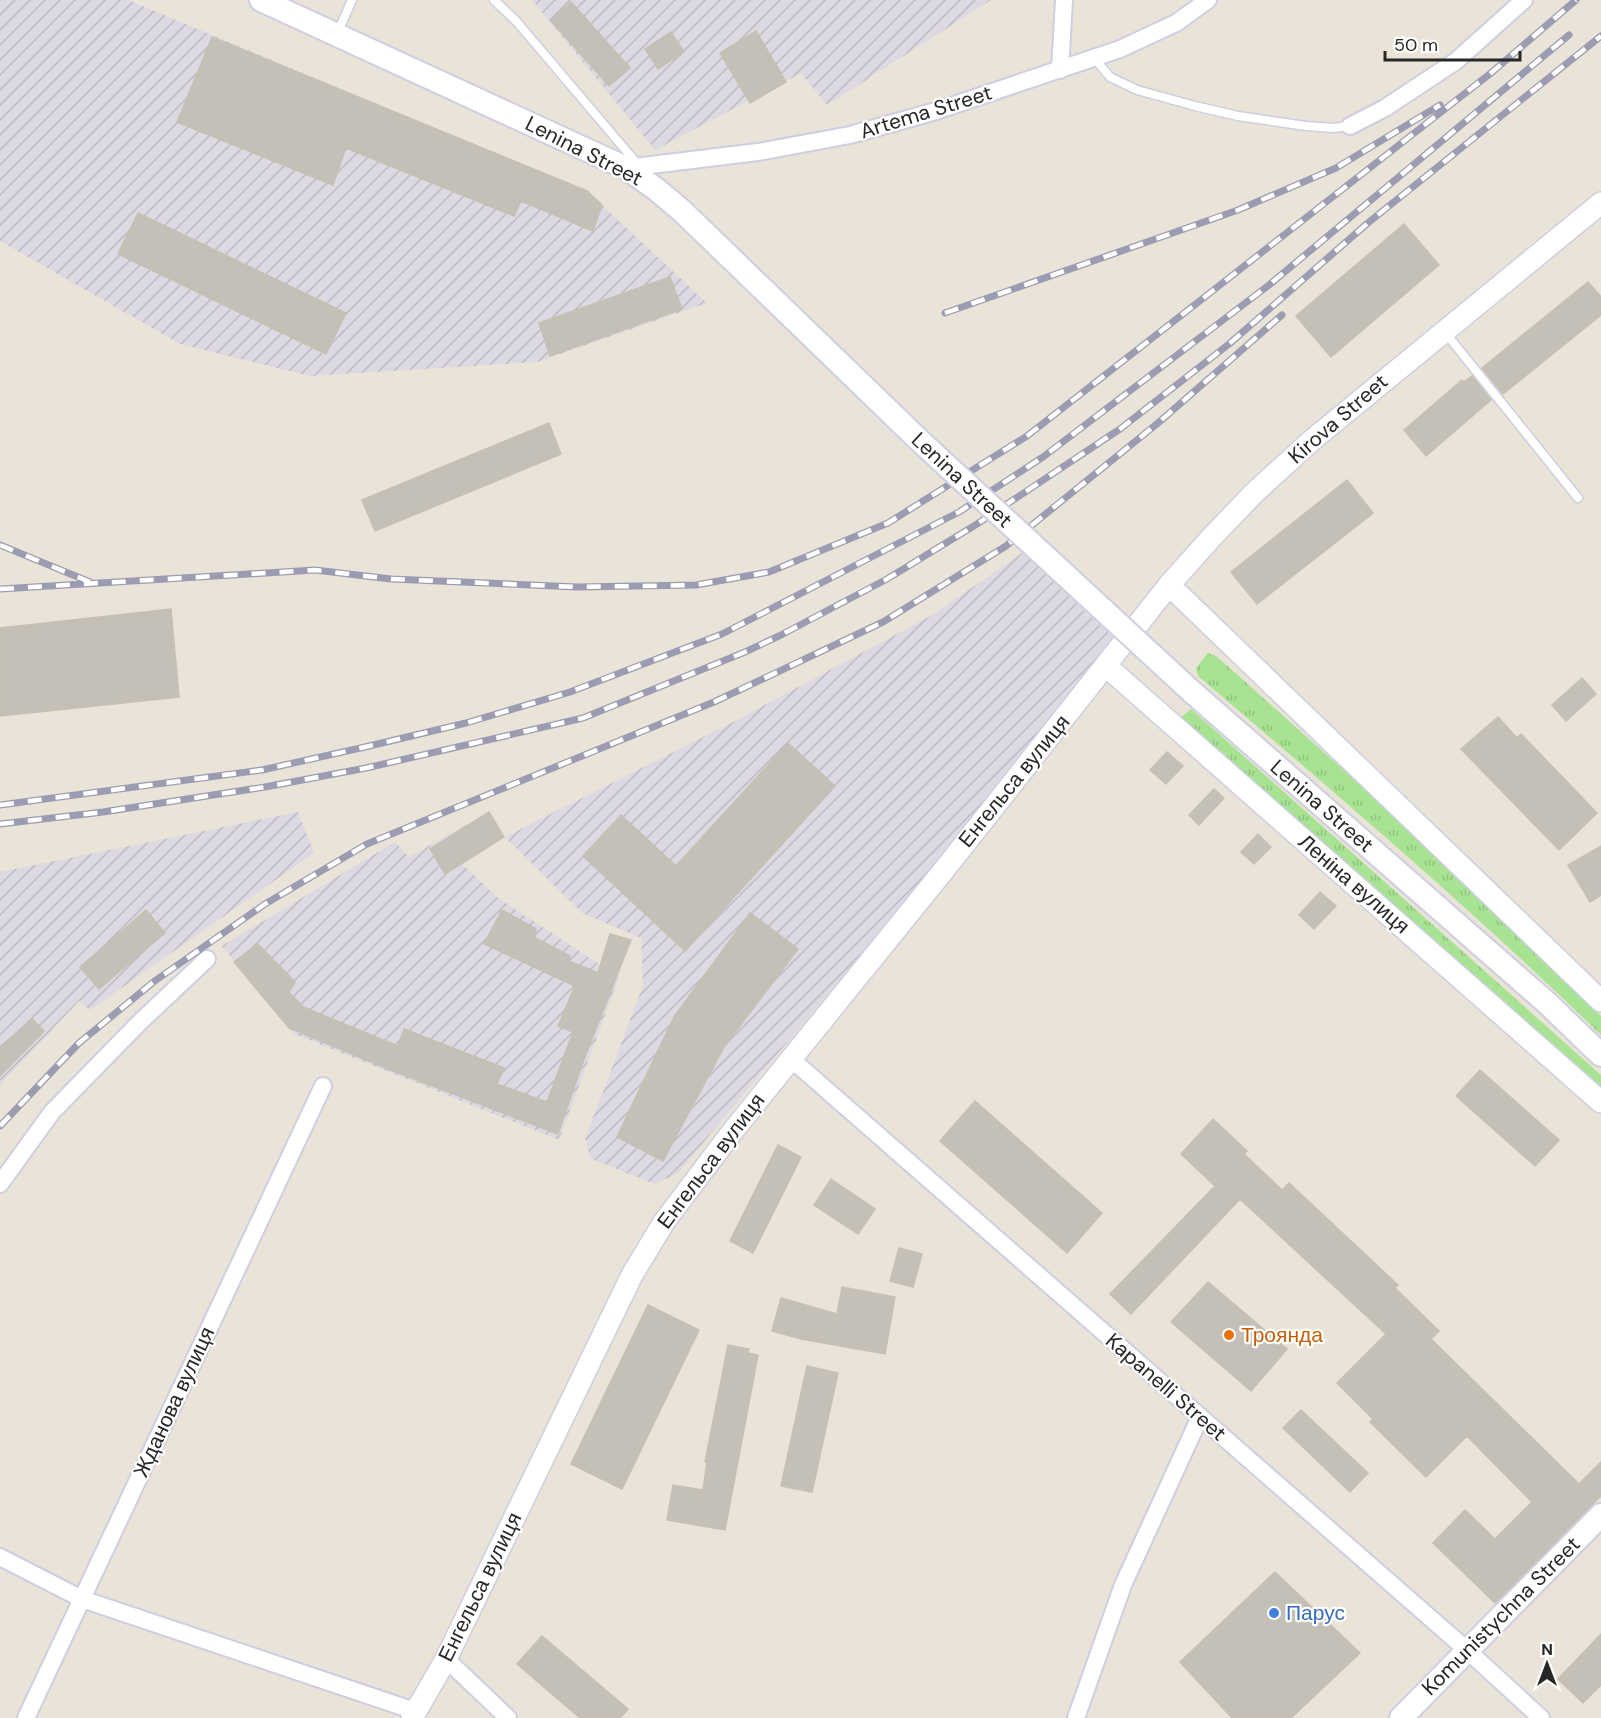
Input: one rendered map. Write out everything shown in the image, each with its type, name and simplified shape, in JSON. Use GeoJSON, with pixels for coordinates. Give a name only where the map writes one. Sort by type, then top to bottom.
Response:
{"type":"FeatureCollection","features":[{"type":"Feature","properties":{"kind":"main road","name":"Lenina Street"},"geometry":{"type":"LineString","coordinates":[[261,0],[633,168],[682,211],[920,441],[1191,692],[1547,1003],[1601,1055]]}},
{"type":"Feature","properties":{"kind":"main road","name":"Komunistychna Street"},"geometry":{"type":"LineString","coordinates":[[1401,1718],[1601,1515]]}},
{"type":"Feature","properties":{"kind":"street"},"geometry":{"type":"LineString","coordinates":[[1060,70],[1064,0]]}},
{"type":"Feature","properties":{"kind":"street","name":"Artema Street"},"geometry":{"type":"LineString","coordinates":[[633,168],[758,152],[850,135],[936,111],[1120,49],[1176,23],[1208,0]]}},
{"type":"Feature","properties":{"kind":"street"},"geometry":{"type":"LineString","coordinates":[[1350,126],[1393,103],[1456,61],[1524,0]]}},
{"type":"Feature","properties":{"kind":"street","name":"Kirova Street"},"geometry":{"type":"LineString","coordinates":[[1106,666],[1169,585],[1210,538],[1302,448],[1601,203]]}},
{"type":"Feature","properties":{"kind":"street"},"geometry":{"type":"LineString","coordinates":[[1169,585],[1601,1001]]}},
{"type":"Feature","properties":{"kind":"street","name":"Енгельса вулиця"},"geometry":{"type":"LineString","coordinates":[[414,1714],[446,1659],[632,1275],[664,1222],[790,1058],[944,870],[1106,666]]}},
{"type":"Feature","properties":{"kind":"street","name":"Леніна вулиця"},"geometry":{"type":"LineString","coordinates":[[1106,666],[1601,1102]]}},
{"type":"Feature","properties":{"kind":"street"},"geometry":{"type":"LineString","coordinates":[[0,1184],[52,1112],[141,1021],[207,959]]}},
{"type":"Feature","properties":{"kind":"street","name":"Kapanelli Street"},"geometry":{"type":"LineString","coordinates":[[790,1058],[1541,1718]]}},
{"type":"Feature","properties":{"kind":"street","name":"Жданова вулиця"},"geometry":{"type":"LineString","coordinates":[[26,1718],[323,1086]]}},
{"type":"Feature","properties":{"kind":"street"},"geometry":{"type":"LineString","coordinates":[[1076,1718],[1123,1585],[1200,1417]]}},
{"type":"Feature","properties":{"kind":"street"},"geometry":{"type":"LineString","coordinates":[[0,1557],[81,1599],[414,1714]]}},
{"type":"Feature","properties":{"kind":"street"},"geometry":{"type":"LineString","coordinates":[[446,1659],[508,1718]]}},
{"type":"Feature","properties":{"kind":"lane"},"geometry":{"type":"LineString","coordinates":[[337,35],[352,0]]}},
{"type":"Feature","properties":{"kind":"lane"},"geometry":{"type":"LineString","coordinates":[[494,0],[517,22],[633,168]]}},
{"type":"Feature","properties":{"kind":"lane"},"geometry":{"type":"LineString","coordinates":[[1094,58],[1110,77],[1137,90],[1195,106],[1238,116],[1306,126],[1333,128],[1350,126]]}},
{"type":"Feature","properties":{"kind":"lane"},"geometry":{"type":"LineString","coordinates":[[1444,331],[1578,498]]}},
{"type":"Feature","properties":{"kind":"shaded area"},"geometry":{"type":"Polygon","coordinates":[[[0,0],[128,0],[587,191],[707,303],[537,362],[310,376],[180,344],[0,241],[0,0]]]}},
{"type":"Feature","properties":{"kind":"shaded area"},"geometry":{"type":"Polygon","coordinates":[[[532,0],[991,0],[827,105],[801,73],[655,150],[532,0]]]}},
{"type":"Feature","properties":{"kind":"shaded area"},"geometry":{"type":"Polygon","coordinates":[[[1022,553],[1116,640],[988,802],[678,1173],[655,1184],[591,1159],[585,1139],[643,986],[641,938],[582,913],[505,837],[737,720],[934,614],[1022,553]]]}},
{"type":"Feature","properties":{"kind":"shaded area"},"geometry":{"type":"Polygon","coordinates":[[[298,812],[314,853],[90,1010],[79,1001],[0,1085],[0,872],[298,812]]]}},
{"type":"Feature","properties":{"kind":"shaded area"},"geometry":{"type":"Polygon","coordinates":[[[489,812],[505,837],[462,864],[498,898],[619,977],[559,1140],[294,1034],[222,946],[395,842],[409,857],[489,812]]]}},
{"type":"Feature","properties":{"kind":"green space"},"geometry":{"type":"Polygon","coordinates":[[[1208,653],[1216,656],[1314,743],[1555,969],[1601,1016],[1601,1035],[1453,897],[1198,676],[1196,668],[1208,653]]]}},
{"type":"Feature","properties":{"kind":"green space"},"geometry":{"type":"Polygon","coordinates":[[[1191,709],[1601,1075],[1601,1091],[1180,718],[1191,709]]]}},
{"type":"Feature","properties":{"kind":"building"},"geometry":{"type":"Polygon","coordinates":[[[571,2],[630,68],[609,86],[551,21],[571,2]]]}},
{"type":"Feature","properties":{"kind":"building"},"geometry":{"type":"Polygon","coordinates":[[[756,31],[786,82],[750,103],[720,53],[756,31]]]}},
{"type":"Feature","properties":{"kind":"building"},"geometry":{"type":"Polygon","coordinates":[[[671,32],[684,52],[658,69],[645,49],[671,32]]]}},
{"type":"Feature","properties":{"kind":"building"},"geometry":{"type":"Polygon","coordinates":[[[212,37],[587,191],[602,205],[593,231],[521,201],[514,216],[346,148],[333,185],[177,122],[212,37]]]}},
{"type":"Feature","properties":{"kind":"building"},"geometry":{"type":"Polygon","coordinates":[[[138,213],[346,313],[326,354],[118,254],[138,213]]]}},
{"type":"Feature","properties":{"kind":"building"},"geometry":{"type":"Polygon","coordinates":[[[1404,224],[1439,265],[1331,357],[1296,316],[1404,224]]]}},
{"type":"Feature","properties":{"kind":"building"},"geometry":{"type":"Polygon","coordinates":[[[670,277],[682,309],[550,356],[539,323],[670,277]]]}},
{"type":"Feature","properties":{"kind":"building"},"geometry":{"type":"Polygon","coordinates":[[[1588,282],[1601,297],[1601,315],[1503,394],[1482,368],[1588,282]]]}},
{"type":"Feature","properties":{"kind":"building"},"geometry":{"type":"Polygon","coordinates":[[[1472,376],[1491,400],[1426,456],[1404,430],[1462,380],[1464,382],[1472,376]]]}},
{"type":"Feature","properties":{"kind":"building"},"geometry":{"type":"Polygon","coordinates":[[[549,423],[561,454],[375,531],[362,500],[549,423]]]}},
{"type":"Feature","properties":{"kind":"building"},"geometry":{"type":"Polygon","coordinates":[[[1347,480],[1373,513],[1257,604],[1231,572],[1347,480]]]}},
{"type":"Feature","properties":{"kind":"building"},"geometry":{"type":"Polygon","coordinates":[[[171,609],[179,697],[0,716],[0,628],[171,609]]]}},
{"type":"Feature","properties":{"kind":"building"},"geometry":{"type":"Polygon","coordinates":[[[1582,678],[1596,694],[1566,721],[1552,705],[1582,678]]]}},
{"type":"Feature","properties":{"kind":"building"},"geometry":{"type":"Polygon","coordinates":[[[1498,717],[1517,738],[1521,734],[1597,813],[1559,850],[1461,749],[1498,717]]]}},
{"type":"Feature","properties":{"kind":"building"},"geometry":{"type":"Polygon","coordinates":[[[788,743],[835,786],[685,951],[583,856],[621,815],[676,866],[788,743]]]}},
{"type":"Feature","properties":{"kind":"building"},"geometry":{"type":"Polygon","coordinates":[[[1167,752],[1183,766],[1166,784],[1150,770],[1167,752]]]}},
{"type":"Feature","properties":{"kind":"building"},"geometry":{"type":"Polygon","coordinates":[[[1214,789],[1224,798],[1199,825],[1189,815],[1214,789]]]}},
{"type":"Feature","properties":{"kind":"building"},"geometry":{"type":"Polygon","coordinates":[[[489,812],[504,837],[445,874],[430,849],[489,812]]]}},
{"type":"Feature","properties":{"kind":"building"},"geometry":{"type":"Polygon","coordinates":[[[1258,834],[1271,847],[1254,864],[1241,852],[1258,834]]]}},
{"type":"Feature","properties":{"kind":"building"},"geometry":{"type":"Polygon","coordinates":[[[1601,846],[1601,895],[1590,902],[1568,865],[1601,846]]]}},
{"type":"Feature","properties":{"kind":"building"},"geometry":{"type":"Polygon","coordinates":[[[1320,892],[1336,906],[1314,929],[1299,915],[1320,892]]]}},
{"type":"Feature","properties":{"kind":"building"},"geometry":{"type":"Polygon","coordinates":[[[146,910],[165,933],[99,989],[80,967],[146,910]]]}},
{"type":"Feature","properties":{"kind":"building"},"geometry":{"type":"Polygon","coordinates":[[[502,910],[536,929],[535,938],[570,956],[569,961],[598,973],[610,934],[631,940],[583,1062],[558,1134],[388,1069],[289,1028],[234,962],[258,944],[295,982],[289,992],[303,1007],[398,1046],[404,1029],[504,1068],[497,1084],[547,1102],[573,1032],[558,1026],[575,986],[484,944],[502,910]]]}},
{"type":"Feature","properties":{"kind":"building"},"geometry":{"type":"Polygon","coordinates":[[[750,913],[798,949],[724,1047],[663,1161],[617,1137],[674,1017],[750,913]]]}},
{"type":"Feature","properties":{"kind":"building"},"geometry":{"type":"Polygon","coordinates":[[[32,1019],[44,1031],[0,1076],[0,1047],[32,1019]]]}},
{"type":"Feature","properties":{"kind":"building"},"geometry":{"type":"Polygon","coordinates":[[[1480,1070],[1559,1140],[1535,1166],[1456,1096],[1480,1070]]]}},
{"type":"Feature","properties":{"kind":"building"},"geometry":{"type":"Polygon","coordinates":[[[975,1101],[1102,1213],[1067,1253],[940,1141],[975,1101]]]}},
{"type":"Feature","properties":{"kind":"building"},"geometry":{"type":"Polygon","coordinates":[[[1213,1119],[1247,1151],[1244,1154],[1282,1190],[1289,1183],[1398,1285],[1395,1288],[1439,1331],[1431,1339],[1579,1484],[1601,1462],[1601,1496],[1495,1603],[1433,1543],[1465,1510],[1495,1539],[1532,1502],[1467,1436],[1426,1477],[1370,1422],[1373,1419],[1337,1383],[1386,1334],[1240,1199],[1131,1314],[1110,1294],[1215,1186],[1181,1154],[1213,1119]]]}},
{"type":"Feature","properties":{"kind":"building"},"geometry":{"type":"Polygon","coordinates":[[[778,1145],[801,1157],[753,1253],[730,1241],[778,1145]]]}},
{"type":"Feature","properties":{"kind":"building"},"geometry":{"type":"Polygon","coordinates":[[[831,1179],[875,1209],[858,1234],[814,1205],[831,1179]]]}},
{"type":"Feature","properties":{"kind":"building"},"geometry":{"type":"Polygon","coordinates":[[[899,1248],[922,1254],[913,1287],[890,1281],[899,1248]]]}},
{"type":"Feature","properties":{"kind":"building","name":"Троянда"},"geometry":{"type":"Polygon","coordinates":[[[1208,1282],[1287,1349],[1251,1391],[1171,1322],[1208,1282]]]}},
{"type":"Feature","properties":{"kind":"building"},"geometry":{"type":"Polygon","coordinates":[[[842,1287],[895,1297],[885,1354],[801,1339],[772,1331],[781,1298],[837,1314],[842,1287]]]}},
{"type":"Feature","properties":{"kind":"building"},"geometry":{"type":"Polygon","coordinates":[[[648,1305],[699,1330],[622,1489],[571,1464],[648,1305]]]}},
{"type":"Feature","properties":{"kind":"building"},"geometry":{"type":"Polygon","coordinates":[[[728,1345],[749,1349],[748,1353],[758,1355],[725,1530],[667,1520],[673,1485],[703,1490],[707,1462],[705,1462],[728,1345]]]}},
{"type":"Feature","properties":{"kind":"building"},"geometry":{"type":"Polygon","coordinates":[[[807,1366],[838,1373],[812,1492],[781,1486],[807,1366]]]}},
{"type":"Feature","properties":{"kind":"building"},"geometry":{"type":"Polygon","coordinates":[[[1301,1410],[1368,1473],[1350,1492],[1283,1428],[1301,1410]]]}},
{"type":"Feature","properties":{"kind":"building","name":"Парус"},"geometry":{"type":"Polygon","coordinates":[[[1275,1572],[1360,1653],[1291,1718],[1232,1718],[1180,1662],[1275,1572]]]}},
{"type":"Feature","properties":{"kind":"building"},"geometry":{"type":"Polygon","coordinates":[[[1601,1634],[1601,1685],[1583,1703],[1558,1679],[1601,1634]]]}},
{"type":"Feature","properties":{"kind":"building"},"geometry":{"type":"Polygon","coordinates":[[[542,1636],[628,1709],[620,1718],[580,1718],[517,1664],[542,1636]]]}},
{"type":"Feature","properties":{"kind":"railway"},"geometry":{"type":"LineString","coordinates":[[0,589],[315,570],[391,579],[577,587],[696,585],[769,572],[888,523],[1027,436],[1491,73],[1576,0]]}},
{"type":"Feature","properties":{"kind":"railway"},"geometry":{"type":"LineString","coordinates":[[0,805],[262,770],[365,747],[466,723],[570,692],[722,634],[959,512],[1043,457],[1269,285],[1569,35]]}},
{"type":"Feature","properties":{"kind":"railway"},"geometry":{"type":"LineString","coordinates":[[0,824],[103,812],[265,787],[366,768],[583,718],[781,635],[887,579],[977,524],[1120,429],[1229,344],[1369,222],[1601,36]]}},
{"type":"Feature","properties":{"kind":"railway"},"geometry":{"type":"LineString","coordinates":[[945,313],[1238,210],[1336,168],[1440,105]]}},
{"type":"Feature","properties":{"kind":"railway"},"geometry":{"type":"LineString","coordinates":[[0,1126],[79,1043],[156,980],[265,904],[367,844],[714,702],[883,622],[1006,546],[1158,423],[1282,315]]}},
{"type":"Feature","properties":{"kind":"railway"},"geometry":{"type":"LineString","coordinates":[[0,545],[90,582]]}},
{"type":"Feature","properties":{"kind":"place","name":"Троянда"},"geometry":{"type":"Point","coordinates":[1229,1335]}},
{"type":"Feature","properties":{"kind":"place","name":"Парус"},"geometry":{"type":"Point","coordinates":[1274,1613]}}]}
